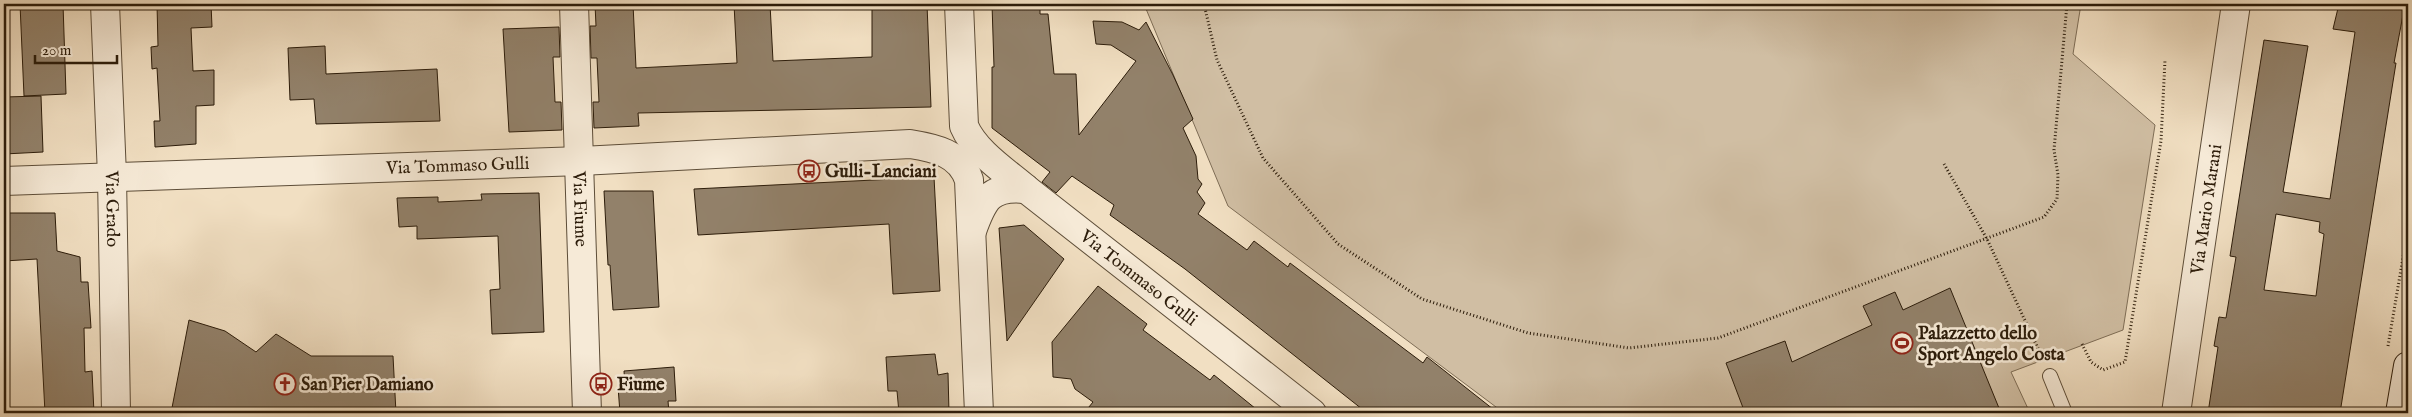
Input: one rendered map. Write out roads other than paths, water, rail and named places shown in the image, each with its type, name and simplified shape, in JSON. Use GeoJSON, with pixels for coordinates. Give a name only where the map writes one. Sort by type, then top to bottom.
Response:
{"type":"FeatureCollection","features":[{"type":"Feature","properties":{"kind":"street","name":"Via Grado"},"geometry":{"type":"LineString","coordinates":[[105,4],[112,176],[116,413]]}},
{"type":"Feature","properties":{"kind":"street","name":"Via Fiume"},"geometry":{"type":"LineString","coordinates":[[574,4],[581,161],[587,413]]}},
{"type":"Feature","properties":{"kind":"street"},"geometry":{"type":"LineString","coordinates":[[959,4],[967,131]]}},
{"type":"Feature","properties":{"kind":"street","name":"Via Mario Marani"},"geometry":{"type":"LineString","coordinates":[[2176,413],[2236,4]]}},
{"type":"Feature","properties":{"kind":"street","name":"Via Tommaso Gulli"},"geometry":{"type":"LineString","coordinates":[[4,181],[581,161],[910,144],[967,131],[994,162],[1026,189],[1312,413]]}},
{"type":"Feature","properties":{"kind":"street","name":"Via Tommaso Gulli"},"geometry":{"type":"LineString","coordinates":[[910,144],[928,147],[952,155],[965,170],[969,180],[972,232]]}},
{"type":"Feature","properties":{"kind":"street"},"geometry":{"type":"LineString","coordinates":[[979,413],[972,232],[985,201],[995,191],[1011,187],[1026,189]]}},
{"type":"Feature","properties":{"kind":"street"},"geometry":{"type":"LineString","coordinates":[[2398,360],[2400,413]]}},
{"type":"Feature","properties":{"kind":"lane"},"geometry":{"type":"LineString","coordinates":[[2050,376],[2065,413]]}},
{"type":"Feature","properties":{"kind":"place","name":"Gulli-Lanciani"},"geometry":{"type":"Point","coordinates":[809,171]}},
{"type":"Feature","properties":{"kind":"place","name":"Palazzetto dello Sport Angelo Costa"},"geometry":{"type":"Point","coordinates":[1902,343]}},
{"type":"Feature","properties":{"kind":"place","name":"San Pier Damiano"},"geometry":{"type":"Point","coordinates":[285,384]}},
{"type":"Feature","properties":{"kind":"place","name":"Fiume"},"geometry":{"type":"Point","coordinates":[601,384]}}]}
